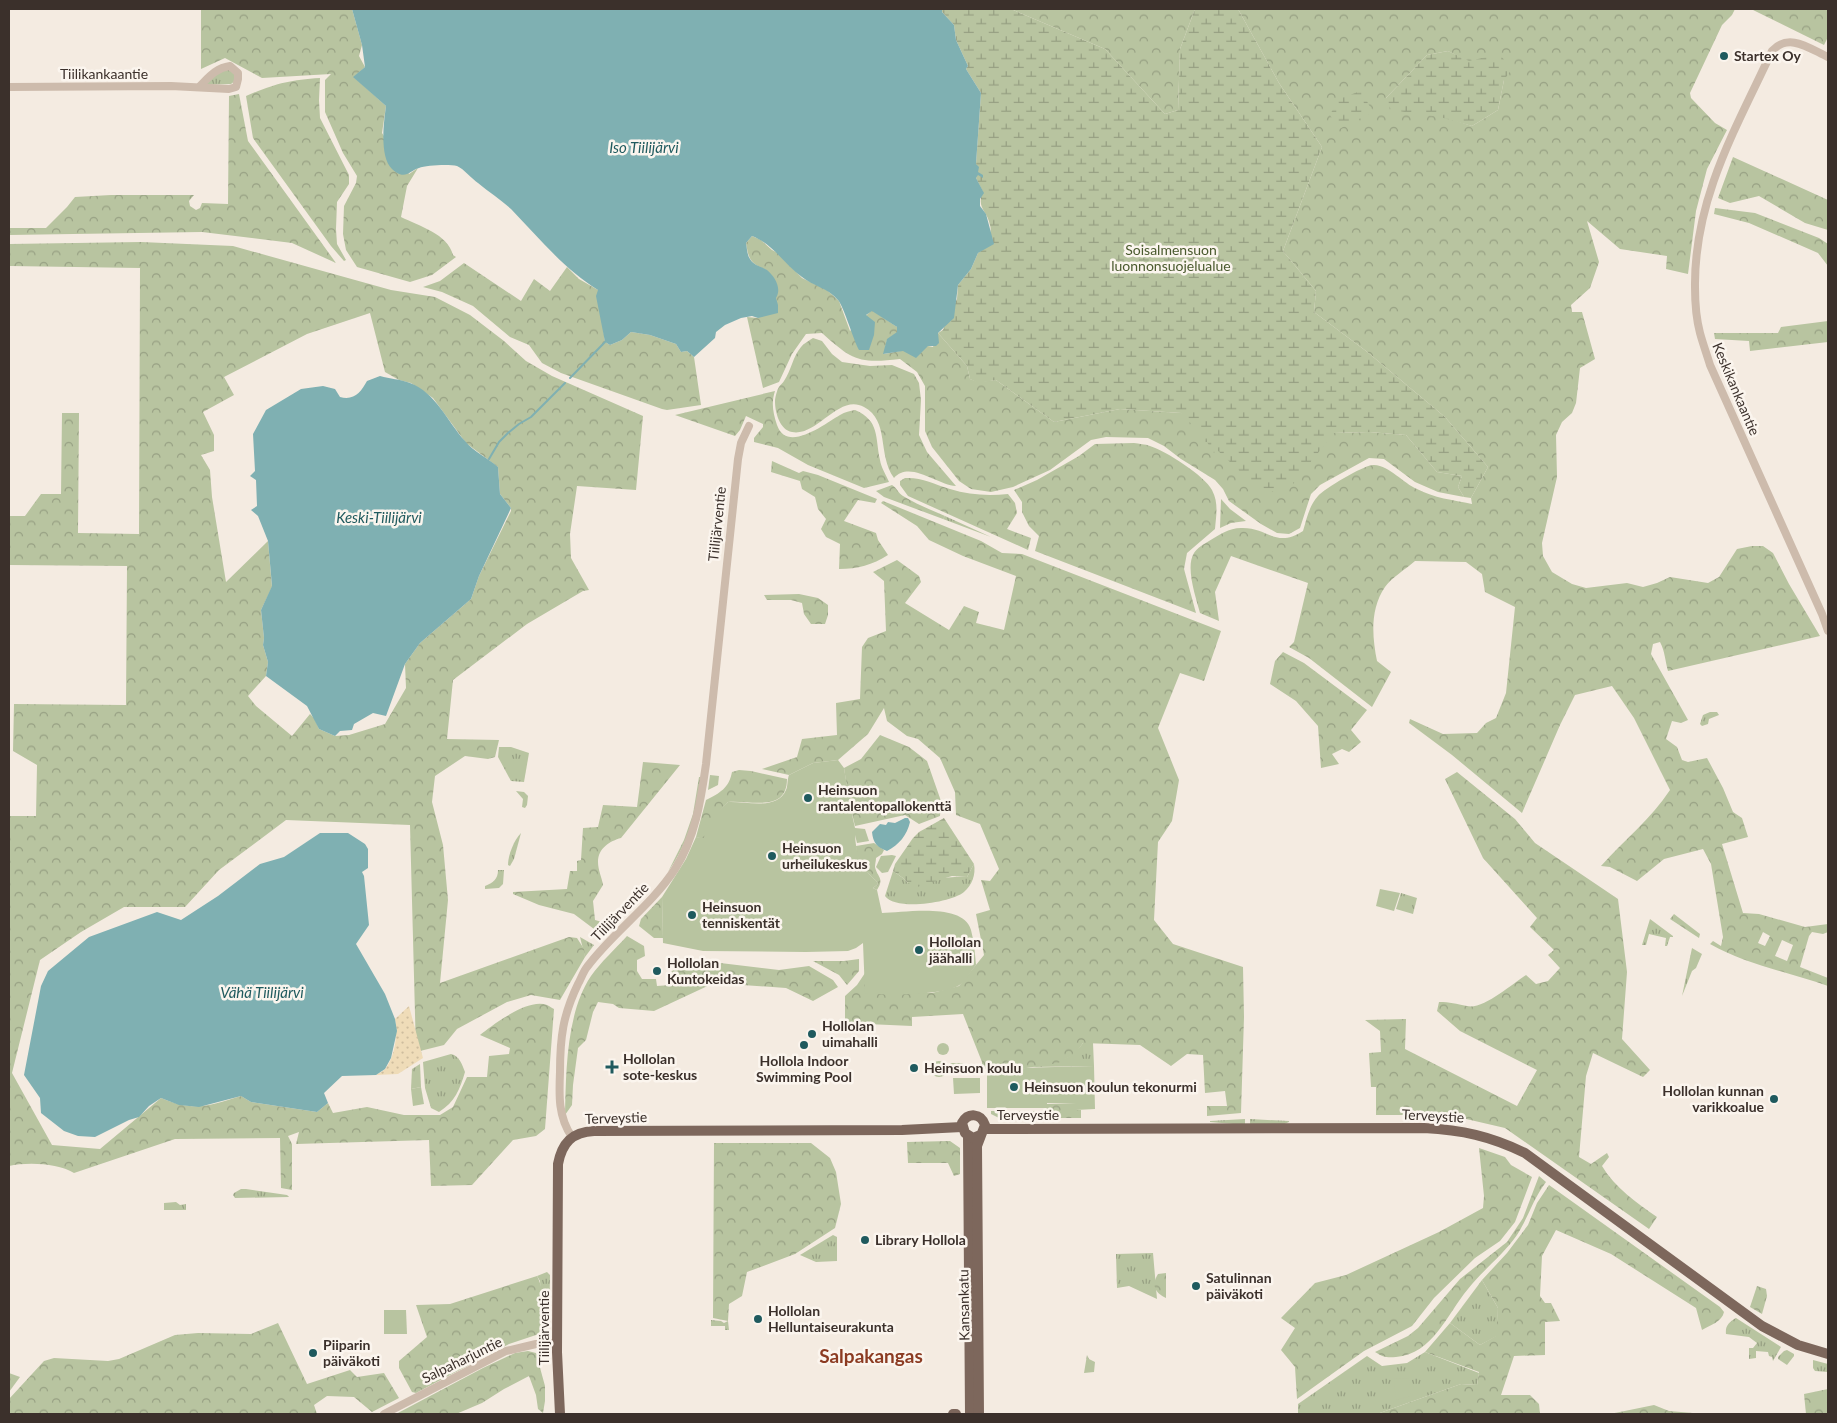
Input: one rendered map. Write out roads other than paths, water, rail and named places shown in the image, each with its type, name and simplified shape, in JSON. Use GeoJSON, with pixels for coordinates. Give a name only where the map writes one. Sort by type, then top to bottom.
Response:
{"type":"FeatureCollection","features":[{"type":"Feature","properties":{"kind":"main road"},"geometry":{"type":"LineString","coordinates":[[975,1115],[982,1119],[983,1132],[973,1138],[964,1133],[962,1127],[966,1117],[975,1115]]}},
{"type":"Feature","properties":{"kind":"main road","name":"Terveystie"},"geometry":{"type":"LineString","coordinates":[[572,1137],[582,1132],[594,1131],[902,1130],[962,1127]]}},
{"type":"Feature","properties":{"kind":"main road","name":"Terveystie"},"geometry":{"type":"LineString","coordinates":[[983,1132],[1424,1128],[1465,1131],[1485,1136],[1525,1152],[1762,1326],[1784,1339],[1824,1353]]}},
{"type":"Feature","properties":{"kind":"main road","name":"Kansankatu"},"geometry":{"type":"LineString","coordinates":[[979,1414],[977,1146],[983,1132]]}},
{"type":"Feature","properties":{"kind":"main road","name":"Kansankatu"},"geometry":{"type":"LineString","coordinates":[[968,1136],[970,1414]]}},
{"type":"Feature","properties":{"kind":"main road","name":"Tiilijärventie"},"geometry":{"type":"LineString","coordinates":[[560,1414],[556,1344],[558,1164],[564,1147],[572,1137]]}},
{"type":"Feature","properties":{"kind":"street","name":"Keskikankaantie"},"geometry":{"type":"LineString","coordinates":[[1828,57],[1795,42],[1783,42],[1778,44],[1772,51],[1719,164],[1709,191],[1696,255],[1695,299],[1699,332],[1710,365],[1828,631]]}},
{"type":"Feature","properties":{"kind":"street","name":"Tiilikankaantie"},"geometry":{"type":"LineString","coordinates":[[9,87],[229,88],[236,87],[238,73],[230,66],[223,67],[213,72],[199,87]]}},
{"type":"Feature","properties":{"kind":"street","name":"Tiilijärventie"},"geometry":{"type":"LineString","coordinates":[[572,1137],[563,1123],[560,1106],[560,1055],[567,1006],[586,968],[664,886],[686,848],[698,812],[706,766],[738,459],[749,426]]}},
{"type":"Feature","properties":{"kind":"street","name":"Salpaharjuntie"},"geometry":{"type":"LineString","coordinates":[[384,1414],[506,1351],[536,1344],[556,1344]]}},
{"type":"Feature","properties":{"kind":"water","name":"Iso Tiilijärvi"},"geometry":{"type":"Polygon","coordinates":[[[352,9],[942,9],[942,12],[954,25],[956,40],[968,66],[966,69],[981,93],[976,164],[979,167],[978,172],[983,175],[983,178],[978,175],[976,178],[984,193],[980,199],[980,206],[986,214],[994,244],[978,253],[971,269],[958,285],[954,318],[938,333],[939,343],[936,346],[928,346],[916,358],[903,351],[883,354],[887,339],[897,332],[897,327],[872,311],[866,315],[875,322],[874,335],[869,350],[859,350],[838,300],[830,293],[802,277],[766,244],[752,236],[746,243],[748,256],[754,263],[767,270],[775,279],[778,287],[776,298],[778,313],[758,318],[752,316],[741,318],[725,325],[716,332],[715,338],[694,357],[687,351],[681,352],[676,344],[650,335],[631,332],[622,340],[610,345],[605,342],[596,296],[598,290],[562,262],[511,209],[462,169],[454,165],[422,167],[404,175],[396,173],[392,169],[385,156],[384,148],[386,106],[353,77],[365,67],[362,45],[352,9]]]}},
{"type":"Feature","properties":{"kind":"water","name":"Keski-Tiilijärvi"},"geometry":{"type":"Polygon","coordinates":[[[380,376],[410,383],[427,393],[434,400],[469,445],[498,467],[500,494],[511,508],[479,576],[471,599],[420,643],[405,664],[386,716],[373,713],[354,724],[352,730],[340,731],[335,736],[319,729],[307,706],[266,676],[268,662],[263,645],[261,610],[272,586],[268,541],[258,516],[251,510],[257,506],[256,480],[250,476],[255,471],[253,434],[266,410],[301,389],[323,386],[335,389],[340,397],[349,398],[360,392],[367,381],[380,376]]]}},
{"type":"Feature","properties":{"kind":"water"},"geometry":{"type":"Polygon","coordinates":[[[908,818],[910,822],[905,835],[899,843],[887,851],[876,844],[872,832],[880,824],[895,823],[908,818]]]}},
{"type":"Feature","properties":{"kind":"water","name":"Vähä Tiilijärvi"},"geometry":{"type":"Polygon","coordinates":[[[320,833],[348,833],[365,844],[368,849],[368,868],[362,872],[369,925],[356,944],[385,994],[395,1019],[397,1031],[391,1058],[385,1069],[376,1075],[342,1076],[324,1093],[328,1103],[317,1112],[251,1102],[241,1096],[199,1107],[179,1105],[161,1098],[149,1106],[139,1117],[95,1137],[78,1136],[64,1131],[41,1113],[40,1098],[24,1075],[41,986],[48,971],[89,937],[157,912],[181,920],[218,896],[260,864],[284,857],[320,833]]]}},
{"type":"Feature","properties":{"kind":"waterway"},"geometry":{"type":"LineString","coordinates":[[570,378],[605,342]]}},
{"type":"Feature","properties":{"kind":"waterway"},"geometry":{"type":"LineString","coordinates":[[489,459],[499,442],[519,424],[531,417],[565,383]]}},
{"type":"Feature","properties":{"kind":"place","name":"Startex Oy"},"geometry":{"type":"Point","coordinates":[1724,56]}},
{"type":"Feature","properties":{"kind":"place","name":"Heinsuon rantalentopallokenttä"},"geometry":{"type":"Point","coordinates":[808,798]}},
{"type":"Feature","properties":{"kind":"place","name":"Heinsuon urheilukeskus"},"geometry":{"type":"Point","coordinates":[772,856]}},
{"type":"Feature","properties":{"kind":"place","name":"Heinsuon tenniskentät"},"geometry":{"type":"Point","coordinates":[692,915]}},
{"type":"Feature","properties":{"kind":"place","name":"Hollolan jäähalli"},"geometry":{"type":"Point","coordinates":[919,950]}},
{"type":"Feature","properties":{"kind":"place","name":"Hollolan Kuntokeidas"},"geometry":{"type":"Point","coordinates":[657,971]}},
{"type":"Feature","properties":{"kind":"place","name":"Hollolan uimahalli"},"geometry":{"type":"Point","coordinates":[812,1034]}},
{"type":"Feature","properties":{"kind":"place","name":"Hollola Indoor Swimming Pool"},"geometry":{"type":"Point","coordinates":[804,1045]}},
{"type":"Feature","properties":{"kind":"place","name":"Hollolan sote-keskus"},"geometry":{"type":"Point","coordinates":[612,1067]}},
{"type":"Feature","properties":{"kind":"place","name":"Heinsuon koulu"},"geometry":{"type":"Point","coordinates":[914,1068]}},
{"type":"Feature","properties":{"kind":"place","name":"Heinsuon koulun tekonurmi"},"geometry":{"type":"Point","coordinates":[1014,1087]}},
{"type":"Feature","properties":{"kind":"place","name":"Hollolan kunnan varikkoalue"},"geometry":{"type":"Point","coordinates":[1774,1099]}},
{"type":"Feature","properties":{"kind":"place","name":"Library Hollola"},"geometry":{"type":"Point","coordinates":[865,1240]}},
{"type":"Feature","properties":{"kind":"place","name":"Satulinnan päiväkoti"},"geometry":{"type":"Point","coordinates":[1196,1286]}},
{"type":"Feature","properties":{"kind":"place","name":"Hollolan Helluntaiseurakunta"},"geometry":{"type":"Point","coordinates":[758,1319]}},
{"type":"Feature","properties":{"kind":"place","name":"Piiparin päiväkoti"},"geometry":{"type":"Point","coordinates":[313,1353]}},
{"type":"Feature","properties":{"kind":"district","name":"Salpakangas"},"geometry":{"type":"Point","coordinates":[871,1356]}},
{"type":"Feature","properties":{"kind":"park label","name":"Soisalmensuon luonnonsuojelualue"},"geometry":{"type":"Point","coordinates":[1171,258]}}]}
